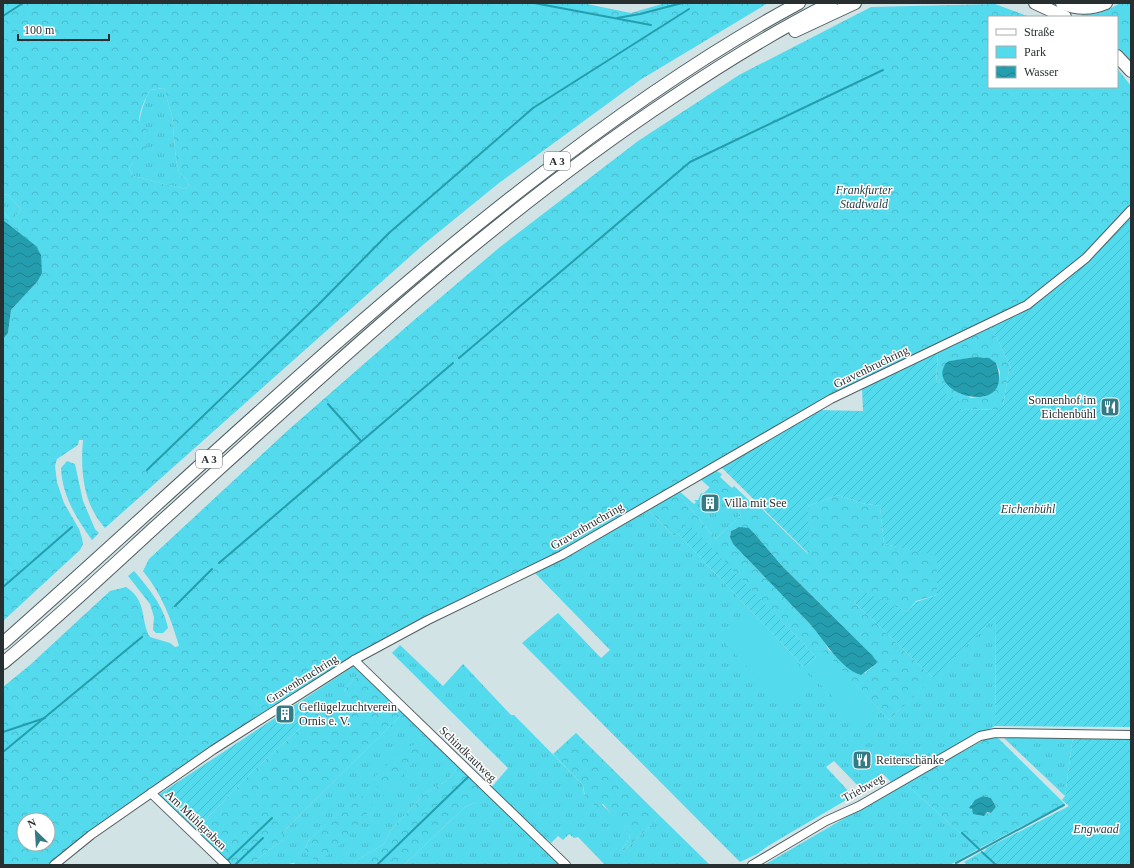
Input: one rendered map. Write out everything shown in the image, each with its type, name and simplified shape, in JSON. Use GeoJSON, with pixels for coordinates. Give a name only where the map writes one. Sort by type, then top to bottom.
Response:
{"type":"FeatureCollection","features":[{"type":"Feature","properties":{"kind":"highway"},"geometry":{"type":"LineString","coordinates":[[766,20],[791,3]]}},
{"type":"Feature","properties":{"kind":"highway","name":"A 3"},"geometry":{"type":"LineString","coordinates":[[3,643],[331,349],[415,275],[476,225],[620,115],[706,57],[766,20],[799,3]]}},
{"type":"Feature","properties":{"kind":"highway","name":"A 3"},"geometry":{"type":"LineString","coordinates":[[3,663],[406,302],[481,239],[608,141],[734,58],[831,3]]}},
{"type":"Feature","properties":{"kind":"highway"},"geometry":{"type":"LineString","coordinates":[[734,58],[780,39],[855,3]]}},
{"type":"Feature","properties":{"kind":"highway"},"geometry":{"type":"LineString","coordinates":[[843,8],[862,3]]}},
{"type":"Feature","properties":{"kind":"highway"},"geometry":{"type":"LineString","coordinates":[[1035,3],[1063,16]]}},
{"type":"Feature","properties":{"kind":"highway"},"geometry":{"type":"LineString","coordinates":[[1062,3],[1081,8],[1095,7],[1106,3]]}},
{"type":"Feature","properties":{"kind":"highway"},"geometry":{"type":"LineString","coordinates":[[1118,57],[1131,71]]}},
{"type":"Feature","properties":{"kind":"street","name":"Gravenbruchring"},"geometry":{"type":"LineString","coordinates":[[54,865],[81,842],[150,793],[256,721],[354,660],[434,617],[562,555],[831,399],[1027,306],[1056,284],[1086,258],[1131,210]]}},
{"type":"Feature","properties":{"kind":"street","name":"Schindkautweg"},"geometry":{"type":"LineString","coordinates":[[354,660],[566,865]]}},
{"type":"Feature","properties":{"kind":"street","name":"Triebweg"},"geometry":{"type":"LineString","coordinates":[[752,865],[826,821],[859,806],[980,736],[995,733],[1131,735]]}},
{"type":"Feature","properties":{"kind":"street","name":"Am Mühlgraben"},"geometry":{"type":"LineString","coordinates":[[150,793],[226,865]]}},
{"type":"Feature","properties":{"kind":"green space"},"geometry":{"type":"Polygon","coordinates":[[[3,3],[582,3],[631,13],[665,3],[768,3],[640,80],[499,183],[424,244],[105,528],[92,509],[88,498],[83,476],[83,440],[79,440],[78,445],[57,459],[55,466],[57,482],[64,503],[79,529],[83,544],[80,550],[3,621],[3,339],[8,333],[11,310],[37,282],[3,220],[3,212],[10,219],[14,219],[21,209],[8,195],[3,194],[3,3]],[[164,88],[150,90],[139,118],[139,122],[148,131],[144,155],[138,161],[133,162],[129,168],[133,176],[185,189],[189,186],[187,180],[179,172],[176,160],[172,116],[164,88]]]}},
{"type":"Feature","properties":{"kind":"green space"},"geometry":{"type":"Polygon","coordinates":[[[1120,3],[1131,3],[1131,64],[1118,50],[1118,16],[1081,16],[1095,14],[1120,3]]]}},
{"type":"Feature","properties":{"kind":"green space","name":"Frankfurter Stadtwald"},"geometry":{"type":"Polygon","coordinates":[[[995,4],[1027,16],[988,16],[988,88],[1118,88],[1118,69],[1131,86],[1131,206],[1098,243],[1033,299],[802,413],[537,564],[361,653],[308,684],[244,725],[61,853],[48,865],[3,865],[3,687],[30,665],[110,591],[126,587],[138,598],[150,637],[170,643],[175,647],[179,646],[165,606],[143,571],[149,559],[286,432],[413,321],[500,247],[638,141],[739,75],[871,7],[995,4]]]}},
{"type":"Feature","properties":{"kind":"green space"},"geometry":{"type":"Polygon","coordinates":[[[164,88],[172,116],[176,160],[179,172],[187,180],[189,186],[185,189],[133,176],[129,168],[133,162],[138,125],[146,98],[150,90],[164,88]]]}},
{"type":"Feature","properties":{"kind":"green space"},"geometry":{"type":"Polygon","coordinates":[[[3,194],[8,195],[21,209],[14,219],[10,219],[3,212],[3,194]]]}},
{"type":"Feature","properties":{"kind":"green space","name":"Eichenbühl"},"geometry":{"type":"Polygon","coordinates":[[[1131,214],[1131,727],[995,726],[996,616],[933,678],[854,602],[863,591],[907,612],[916,602],[937,595],[937,556],[884,544],[880,506],[861,503],[838,495],[808,506],[809,554],[721,467],[817,410],[863,411],[862,387],[938,352],[936,383],[946,384],[946,397],[958,397],[961,409],[999,410],[999,406],[1003,406],[1009,369],[1011,368],[991,326],[1022,312],[1046,296],[1084,263],[1131,214]]]}},
{"type":"Feature","properties":{"kind":"green space"},"geometry":{"type":"Polygon","coordinates":[[[22,310],[28,312],[30,318],[20,328],[16,325],[20,311],[22,310]]]}},
{"type":"Feature","properties":{"kind":"green space"},"geometry":{"type":"Polygon","coordinates":[[[991,326],[1011,368],[1009,369],[1003,406],[999,410],[961,409],[946,397],[936,384],[938,352],[991,326]],[[984,357],[949,361],[943,377],[944,380],[971,398],[986,396],[993,392],[999,381],[1000,372],[996,363],[984,357]]]}},
{"type":"Feature","properties":{"kind":"green space"},"geometry":{"type":"Polygon","coordinates":[[[67,461],[75,464],[83,501],[95,529],[99,533],[92,540],[75,515],[64,488],[61,468],[67,461]]]}},
{"type":"Feature","properties":{"kind":"green space"},"geometry":{"type":"Polygon","coordinates":[[[715,470],[722,474],[720,477],[732,488],[734,486],[756,507],[759,506],[808,554],[808,506],[838,495],[861,503],[880,506],[884,544],[937,555],[937,595],[916,601],[907,612],[863,592],[854,602],[933,678],[889,720],[824,651],[816,657],[688,524],[674,536],[647,509],[677,492],[716,539],[741,515],[700,479],[715,470]],[[736,528],[731,531],[730,536],[733,544],[820,635],[829,650],[856,673],[865,673],[876,664],[872,655],[783,567],[749,528],[736,528]]]}},
{"type":"Feature","properties":{"kind":"green space"},"geometry":{"type":"Polygon","coordinates":[[[711,486],[741,515],[716,539],[677,492],[679,491],[694,504],[696,502],[694,500],[698,500],[701,493],[703,494],[711,486]]]}},
{"type":"Feature","properties":{"kind":"green space"},"geometry":{"type":"Polygon","coordinates":[[[647,509],[674,536],[677,533],[804,667],[824,650],[889,720],[996,616],[995,726],[891,782],[883,774],[861,789],[834,761],[826,767],[853,796],[757,854],[740,862],[522,643],[558,613],[601,658],[610,650],[535,573],[586,547],[647,509]]]}},
{"type":"Feature","properties":{"kind":"green space"},"geometry":{"type":"Polygon","coordinates":[[[688,523],[816,657],[804,667],[677,533],[688,523]]]}},
{"type":"Feature","properties":{"kind":"green space"},"geometry":{"type":"Polygon","coordinates":[[[134,571],[159,604],[163,612],[168,628],[163,633],[156,633],[153,630],[154,617],[150,604],[128,576],[134,571]]]}},
{"type":"Feature","properties":{"kind":"green space"},"geometry":{"type":"Polygon","coordinates":[[[746,611],[812,679],[792,697],[784,702],[774,695],[719,637],[746,611]]]}},
{"type":"Feature","properties":{"kind":"green space"},"geometry":{"type":"Polygon","coordinates":[[[400,645],[443,686],[463,664],[511,715],[514,715],[583,785],[584,794],[604,807],[619,822],[630,835],[629,840],[622,849],[624,851],[660,816],[710,865],[605,865],[578,837],[574,838],[569,834],[563,840],[558,836],[551,843],[547,839],[544,841],[490,789],[508,768],[392,653],[400,645]]]}},
{"type":"Feature","properties":{"kind":"green space"},"geometry":{"type":"Polygon","coordinates":[[[827,655],[880,713],[863,729],[805,668],[810,668],[820,657],[827,655]]]}},
{"type":"Feature","properties":{"kind":"green space"},"geometry":{"type":"Polygon","coordinates":[[[354,666],[361,672],[344,690],[358,706],[336,726],[318,712],[307,697],[354,666]]]}},
{"type":"Feature","properties":{"kind":"green space"},"geometry":{"type":"Polygon","coordinates":[[[361,672],[404,712],[283,832],[283,840],[249,865],[230,865],[197,834],[206,819],[253,771],[318,712],[336,726],[357,706],[344,690],[361,672]]]}},
{"type":"Feature","properties":{"kind":"green space"},"geometry":{"type":"Polygon","coordinates":[[[307,697],[318,712],[253,771],[206,819],[197,834],[158,795],[307,697]]]}},
{"type":"Feature","properties":{"kind":"green space"},"geometry":{"type":"Polygon","coordinates":[[[404,712],[460,766],[446,781],[425,793],[390,831],[384,844],[359,859],[353,865],[295,865],[294,863],[283,865],[249,865],[283,840],[283,832],[404,712]],[[358,795],[308,841],[304,851],[358,795]]]}},
{"type":"Feature","properties":{"kind":"green space"},"geometry":{"type":"Polygon","coordinates":[[[576,733],[660,816],[624,851],[622,849],[629,840],[630,835],[603,804],[598,808],[585,797],[583,785],[553,754],[576,733]]]}},
{"type":"Feature","properties":{"kind":"green space"},"geometry":{"type":"Polygon","coordinates":[[[1005,735],[1073,736],[1065,796],[1005,739],[1005,735]]]}},
{"type":"Feature","properties":{"kind":"green space","name":"Engwaad"},"geometry":{"type":"Polygon","coordinates":[[[1073,736],[1131,737],[1131,865],[997,865],[983,853],[987,848],[1069,806],[1062,800],[1065,796],[1073,736]]]}},
{"type":"Feature","properties":{"kind":"green space"},"geometry":{"type":"Polygon","coordinates":[[[989,737],[995,737],[999,739],[1065,804],[978,849],[905,783],[989,737]],[[983,796],[971,804],[971,809],[976,814],[991,813],[996,807],[991,798],[983,796]]]}},
{"type":"Feature","properties":{"kind":"green space"},"geometry":{"type":"Polygon","coordinates":[[[417,744],[422,750],[413,763],[383,796],[372,779],[406,747],[417,744]]]}},
{"type":"Feature","properties":{"kind":"green space"},"geometry":{"type":"Polygon","coordinates":[[[460,766],[484,792],[475,803],[465,807],[404,865],[353,865],[359,859],[384,844],[390,831],[425,793],[446,781],[460,766]]]}},
{"type":"Feature","properties":{"kind":"green space"},"geometry":{"type":"Polygon","coordinates":[[[905,783],[978,849],[950,865],[764,865],[905,783]]]}},
{"type":"Feature","properties":{"kind":"green space"},"geometry":{"type":"Polygon","coordinates":[[[482,787],[560,865],[404,865],[465,807],[475,803],[482,787]]]}},
{"type":"Feature","properties":{"kind":"green space"},"geometry":{"type":"Polygon","coordinates":[[[358,794],[374,803],[342,844],[317,862],[304,851],[308,841],[358,794]]]}},
{"type":"Feature","properties":{"kind":"green space"},"geometry":{"type":"Polygon","coordinates":[[[981,852],[997,865],[967,865],[964,862],[981,852]]]}},
{"type":"Feature","properties":{"kind":"water"},"geometry":{"type":"Polygon","coordinates":[[[3,220],[36,246],[41,255],[42,273],[37,282],[11,310],[8,333],[3,339],[3,220]]]}},
{"type":"Feature","properties":{"kind":"water"},"geometry":{"type":"Polygon","coordinates":[[[976,357],[989,358],[996,363],[999,381],[994,392],[983,396],[970,396],[957,392],[947,385],[942,375],[946,363],[949,361],[976,357]]]}},
{"type":"Feature","properties":{"kind":"water"},"geometry":{"type":"Polygon","coordinates":[[[739,527],[749,528],[754,533],[783,567],[872,655],[877,662],[876,664],[861,675],[853,672],[839,660],[809,623],[733,544],[730,537],[731,531],[739,527]]]}},
{"type":"Feature","properties":{"kind":"water"},"geometry":{"type":"Polygon","coordinates":[[[983,796],[991,798],[996,807],[991,813],[987,812],[984,816],[973,814],[972,809],[969,808],[975,800],[983,796]]]}},
{"type":"Feature","properties":{"kind":"waterway"},"geometry":{"type":"LineString","coordinates":[[3,16],[23,3]]}},
{"type":"Feature","properties":{"kind":"waterway"},"geometry":{"type":"LineString","coordinates":[[534,3],[651,25]]}},
{"type":"Feature","properties":{"kind":"waterway"},"geometry":{"type":"LineString","coordinates":[[617,18],[640,14],[682,3]]}},
{"type":"Feature","properties":{"kind":"waterway"},"geometry":{"type":"LineString","coordinates":[[147,470],[318,305],[389,233],[533,108],[689,9]]}},
{"type":"Feature","properties":{"kind":"waterway"},"geometry":{"type":"LineString","coordinates":[[459,358],[690,162],[883,70]]}},
{"type":"Feature","properties":{"kind":"waterway"},"geometry":{"type":"LineString","coordinates":[[219,563],[453,363]]}},
{"type":"Feature","properties":{"kind":"waterway"},"geometry":{"type":"LineString","coordinates":[[328,404],[361,441]]}},
{"type":"Feature","properties":{"kind":"waterway"},"geometry":{"type":"LineString","coordinates":[[3,587],[72,527]]}},
{"type":"Feature","properties":{"kind":"waterway"},"geometry":{"type":"LineString","coordinates":[[175,606],[212,569]]}},
{"type":"Feature","properties":{"kind":"waterway"},"geometry":{"type":"LineString","coordinates":[[3,752],[142,637]]}},
{"type":"Feature","properties":{"kind":"waterway"},"geometry":{"type":"LineString","coordinates":[[3,732],[45,718]]}},
{"type":"Feature","properties":{"kind":"waterway"},"geometry":{"type":"LineString","coordinates":[[377,865],[469,776]]}},
{"type":"Feature","properties":{"kind":"waterway"},"geometry":{"type":"LineString","coordinates":[[956,863],[1064,805]]}},
{"type":"Feature","properties":{"kind":"waterway"},"geometry":{"type":"LineString","coordinates":[[227,861],[272,818]]}},
{"type":"Feature","properties":{"kind":"waterway"},"geometry":{"type":"LineString","coordinates":[[962,833],[979,849]]}},
{"type":"Feature","properties":{"kind":"waterway"},"geometry":{"type":"LineString","coordinates":[[235,865],[263,838]]}},
{"type":"Feature","properties":{"kind":"waterway"},"geometry":{"type":"LineString","coordinates":[[982,852],[996,865]]}},
{"type":"Feature","properties":{"kind":"place","name":"Sonnenhof im Eichenbühl"},"geometry":{"type":"Point","coordinates":[1110,407]}},
{"type":"Feature","properties":{"kind":"place","name":"Villa mit See"},"geometry":{"type":"Point","coordinates":[710,503]}},
{"type":"Feature","properties":{"kind":"place","name":"Geflügelzuchtverein Ornis e. V."},"geometry":{"type":"Point","coordinates":[285,714]}},
{"type":"Feature","properties":{"kind":"place","name":"Reiterschänke"},"geometry":{"type":"Point","coordinates":[862,760]}}]}
